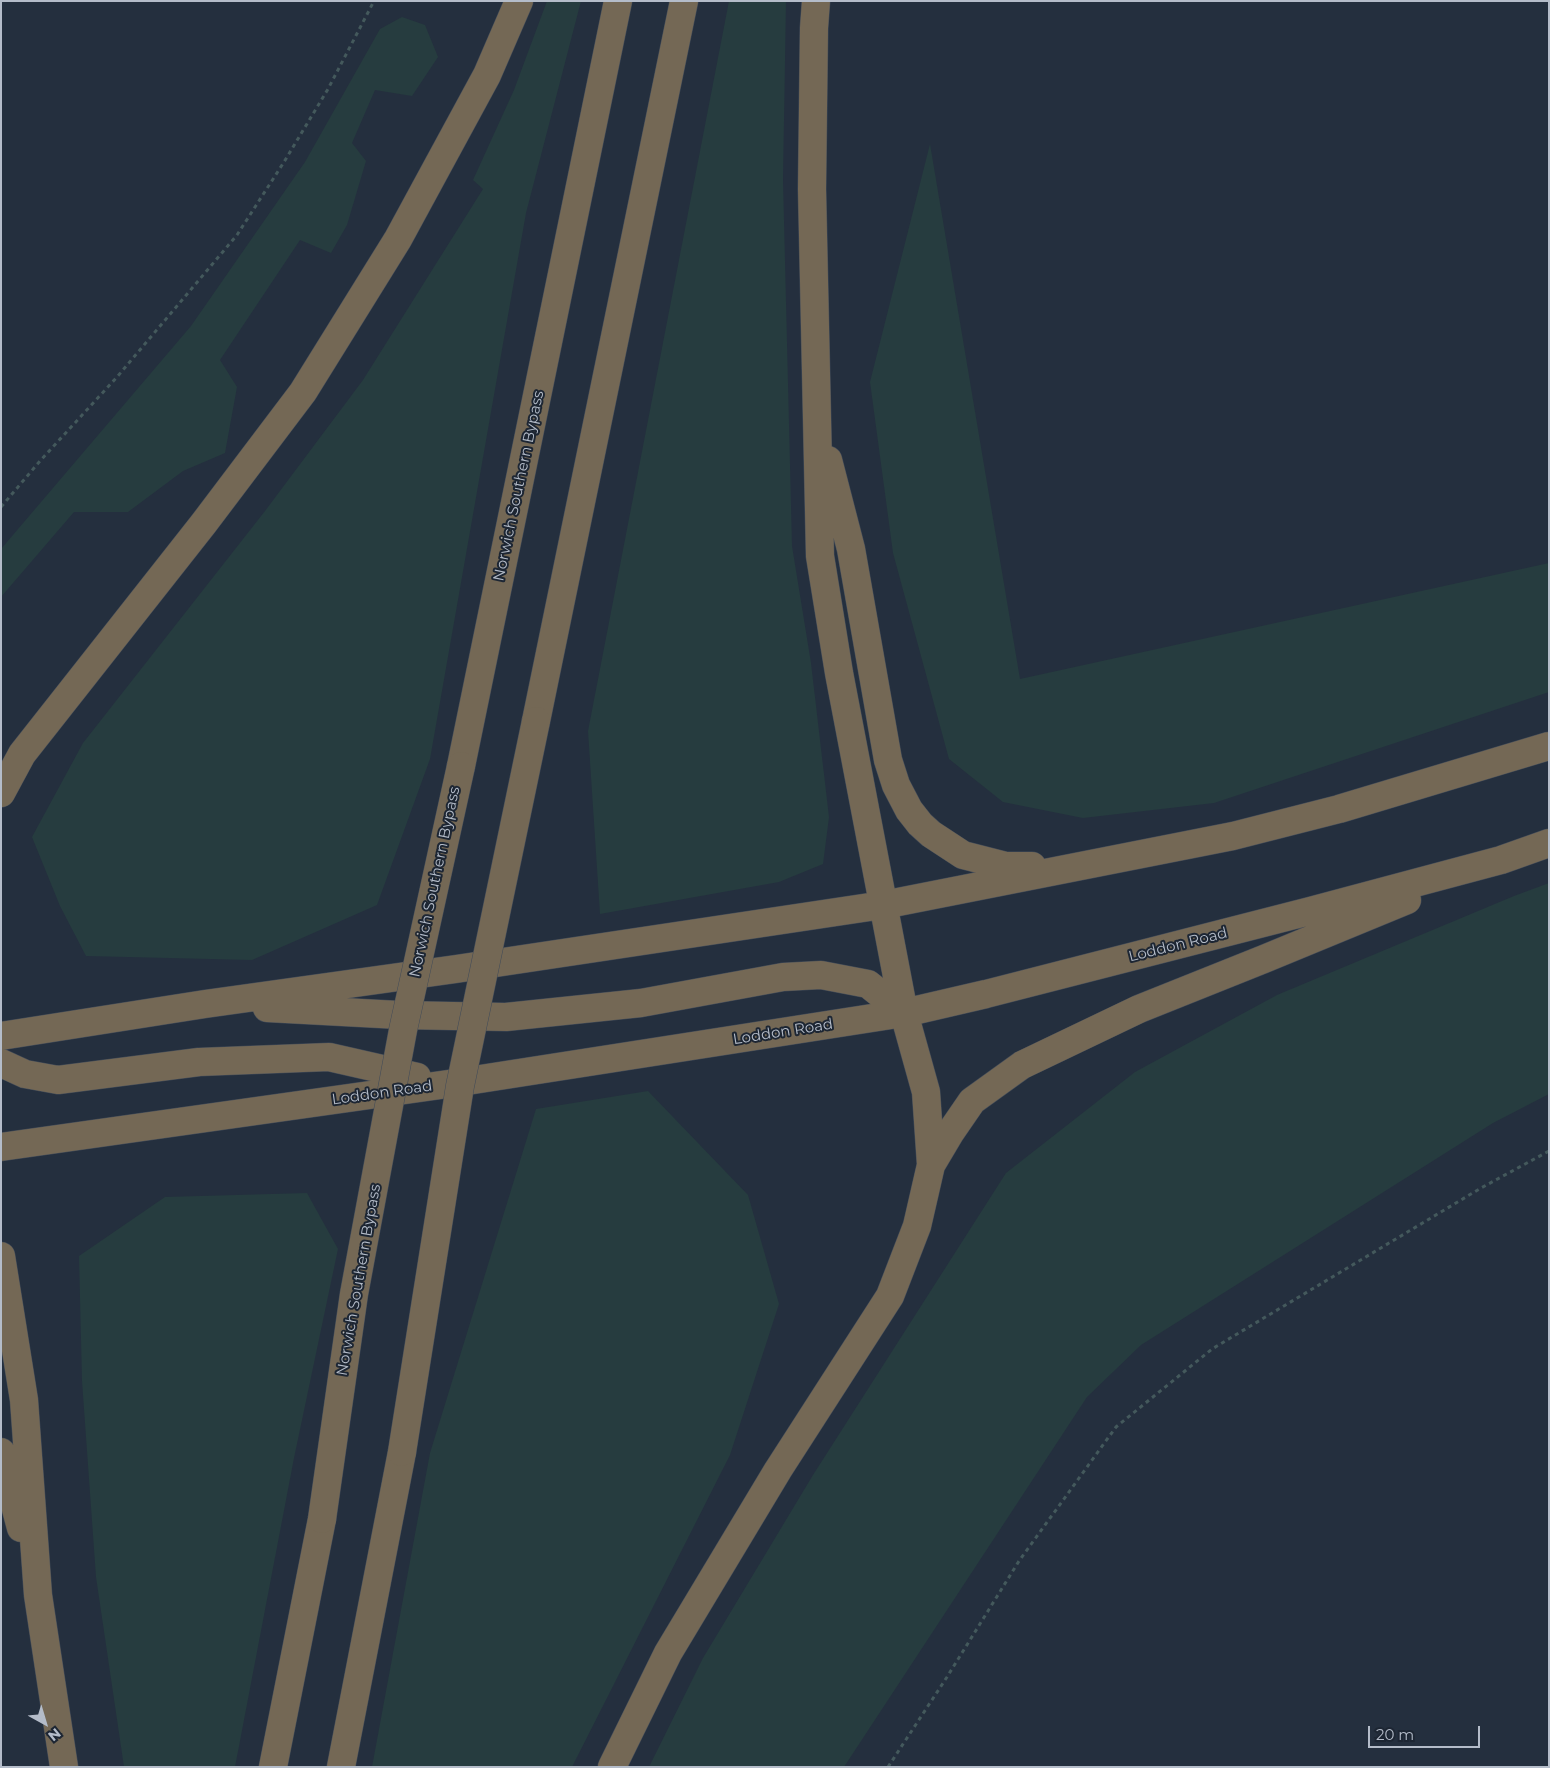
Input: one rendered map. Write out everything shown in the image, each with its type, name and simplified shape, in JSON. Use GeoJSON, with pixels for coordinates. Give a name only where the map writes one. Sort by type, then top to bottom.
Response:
{"type":"FeatureCollection","features":[{"type":"Feature","properties":{"kind":"highway"},"geometry":{"type":"LineString","coordinates":[[1,793],[22,754],[204,523],[303,392],[398,239],[487,75],[519,1]]}},
{"type":"Feature","properties":{"kind":"highway","name":"Norwich Southern Bypass"},"geometry":{"type":"LineString","coordinates":[[273,1767],[322,1518],[356,1284],[403,1030],[461,766],[618,1]]}},
{"type":"Feature","properties":{"kind":"highway"},"geometry":{"type":"LineString","coordinates":[[341,1767],[402,1452],[460,1086],[684,1]]}},
{"type":"Feature","properties":{"kind":"highway"},"geometry":{"type":"LineString","coordinates":[[612,1767],[668,1653],[778,1470],[890,1296],[917,1226],[931,1165],[926,1092],[904,1013],[839,673],[820,556],[812,189],[816,1]]}},
{"type":"Feature","properties":{"kind":"highway"},"geometry":{"type":"LineString","coordinates":[[817,417],[851,549],[888,760],[896,785],[909,810],[931,834],[964,854],[1006,866],[1082,865]]}},
{"type":"Feature","properties":{"kind":"highway"},"geometry":{"type":"LineString","coordinates":[[1,1036],[205,1004],[883,905],[1233,836],[1339,809],[1549,746]]}},
{"type":"Feature","properties":{"kind":"highway","name":"Loddon Road"},"geometry":{"type":"LineString","coordinates":[[1,1147],[448,1084],[904,1013],[986,994],[1501,860],[1549,844]]}},
{"type":"Feature","properties":{"kind":"highway"},"geometry":{"type":"LineString","coordinates":[[931,1165],[972,1101],[1022,1065],[1139,1009],[1501,860]]}},
{"type":"Feature","properties":{"kind":"highway"},"geometry":{"type":"LineString","coordinates":[[205,1004],[399,1015],[506,1017],[641,1003],[783,977],[821,975],[868,984],[904,1013]]}},
{"type":"Feature","properties":{"kind":"highway"},"geometry":{"type":"LineString","coordinates":[[1,1063],[25,1074],[58,1080],[199,1062],[329,1057],[448,1084]]}},
{"type":"Feature","properties":{"kind":"highway"},"geometry":{"type":"LineString","coordinates":[[1,1256],[24,1400],[38,1595],[64,1767]]}},
{"type":"Feature","properties":{"kind":"highway"},"geometry":{"type":"LineString","coordinates":[[1,1452],[38,1595]]}},
{"type":"Feature","properties":{"kind":"path"},"geometry":{"type":"LineString","coordinates":[[1,507],[40,461],[118,377],[236,235],[284,162],[328,89],[374,1]]}},
{"type":"Feature","properties":{"kind":"path"},"geometry":{"type":"LineString","coordinates":[[888,1767],[947,1678],[1019,1561],[1116,1427],[1212,1349],[1456,1203],[1549,1151]]}},
{"type":"Feature","properties":{"kind":"green space"},"geometry":{"type":"Polygon","coordinates":[[[547,1],[581,1],[526,213],[430,759],[377,905],[252,960],[86,956],[60,906],[32,837],[83,743],[265,511],[363,380],[483,189],[473,180],[514,90],[547,1]]]}},
{"type":"Feature","properties":{"kind":"green space"},"geometry":{"type":"Polygon","coordinates":[[[729,1],[786,1],[783,180],[792,546],[811,663],[829,817],[823,864],[779,882],[600,914],[588,731],[729,1]]]}},
{"type":"Feature","properties":{"kind":"green space"},"geometry":{"type":"Polygon","coordinates":[[[402,17],[425,25],[438,57],[412,96],[375,90],[352,143],[366,161],[347,225],[331,253],[300,240],[220,360],[237,387],[225,453],[183,471],[128,512],[74,512],[1,597],[1,549],[191,326],[305,162],[380,29],[402,17]]]}},
{"type":"Feature","properties":{"kind":"green space"},"geometry":{"type":"Polygon","coordinates":[[[930,144],[1020,679],[1549,563],[1549,692],[1214,803],[1083,818],[1003,802],[949,759],[893,553],[870,382],[930,144]]]}},
{"type":"Feature","properties":{"kind":"green space"},"geometry":{"type":"Polygon","coordinates":[[[1549,883],[1549,1094],[1493,1123],[1141,1345],[1087,1397],[844,1767],[649,1767],[703,1658],[813,1475],[1006,1173],[1135,1072],[1277,995],[1549,883]]]}},
{"type":"Feature","properties":{"kind":"green space"},"geometry":{"type":"Polygon","coordinates":[[[648,1091],[748,1195],[779,1304],[730,1455],[572,1767],[372,1767],[430,1453],[536,1109],[648,1091]]]}},
{"type":"Feature","properties":{"kind":"green space"},"geometry":{"type":"Polygon","coordinates":[[[307,1193],[338,1249],[294,1458],[235,1767],[124,1767],[96,1577],[82,1381],[79,1256],[165,1197],[307,1193]]]}}]}
